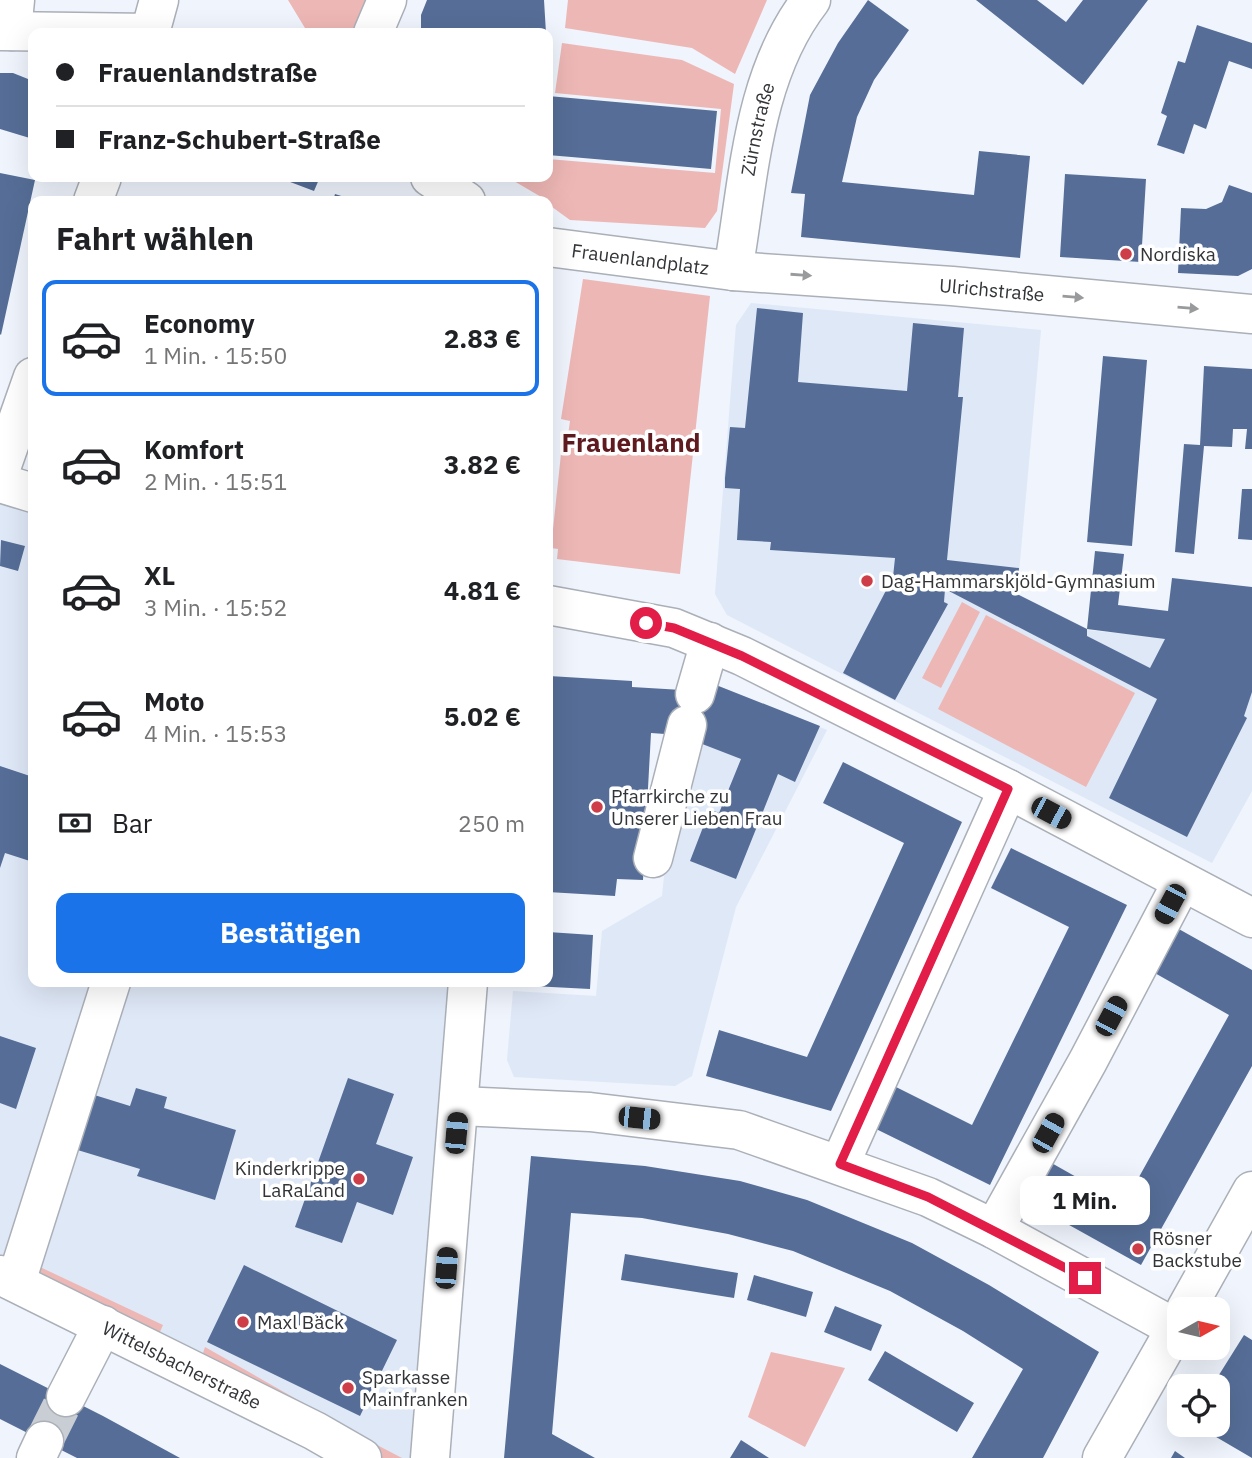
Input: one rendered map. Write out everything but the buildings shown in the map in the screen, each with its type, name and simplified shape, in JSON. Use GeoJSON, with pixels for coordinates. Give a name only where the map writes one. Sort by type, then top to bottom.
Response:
{"type":"FeatureCollection","features":[{"type":"Feature","properties":{"kind":"street"},"geometry":{"type":"LineString","coordinates":[[152,28],[159,0]]}},
{"type":"Feature","properties":{"kind":"street"},"geometry":{"type":"LineString","coordinates":[[375,28],[387,0]]}},
{"type":"Feature","properties":{"kind":"street","name":"Zürnstraße"},"geometry":{"type":"LineString","coordinates":[[733,271],[762,96],[793,24],[811,0]]}},
{"type":"Feature","properties":{"kind":"street"},"geometry":{"type":"LineString","coordinates":[[9,21],[92,28]]}},
{"type":"Feature","properties":{"kind":"street"},"geometry":{"type":"LineString","coordinates":[[438,182],[458,196]]}},
{"type":"Feature","properties":{"kind":"street","name":"Frauenlandplatz"},"geometry":{"type":"LineString","coordinates":[[553,248],[733,271]]}},
{"type":"Feature","properties":{"kind":"street","name":"Ulrichstraße"},"geometry":{"type":"LineString","coordinates":[[733,271],[963,287],[1252,314]]}},
{"type":"Feature","properties":{"kind":"street"},"geometry":{"type":"LineString","coordinates":[[0,471],[28,391]]}},
{"type":"Feature","properties":{"kind":"street"},"geometry":{"type":"LineString","coordinates":[[0,483],[28,491]]}},
{"type":"Feature","properties":{"kind":"street"},"geometry":{"type":"LineString","coordinates":[[553,605],[674,628],[710,642],[1008,789],[1252,918]]}},
{"type":"Feature","properties":{"kind":"street"},"geometry":{"type":"LineString","coordinates":[[653,858],[710,642]]}},
{"type":"Feature","properties":{"kind":"street"},"geometry":{"type":"LineString","coordinates":[[840,1164],[1008,789]]}},
{"type":"Feature","properties":{"kind":"street"},"geometry":{"type":"LineString","coordinates":[[994,1229],[1088,1061],[1182,882]]}},
{"type":"Feature","properties":{"kind":"street"},"geometry":{"type":"LineString","coordinates":[[8,1279],[109,987]]}},
{"type":"Feature","properties":{"kind":"street"},"geometry":{"type":"LineString","coordinates":[[430,1458],[468,987]]}},
{"type":"Feature","properties":{"kind":"street"},"geometry":{"type":"LineString","coordinates":[[459,1106],[590,1112],[739,1130],[928,1197],[1167,1313]]}},
{"type":"Feature","properties":{"kind":"street"},"geometry":{"type":"LineString","coordinates":[[1192,1297],[1252,1191]]}},
{"type":"Feature","properties":{"kind":"street","name":"Wittelsbacherstraße"},"geometry":{"type":"LineString","coordinates":[[8,1279],[316,1431],[362,1458]]}},
{"type":"Feature","properties":{"kind":"street"},"geometry":{"type":"LineString","coordinates":[[66,1397],[103,1325]]}},
{"type":"Feature","properties":{"kind":"street"},"geometry":{"type":"LineString","coordinates":[[1102,1458],[1167,1342]]}},
{"type":"Feature","properties":{"kind":"shaded area"},"geometry":{"type":"Polygon","coordinates":[[[288,0],[370,0],[359,28],[305,28],[288,0]]]}},
{"type":"Feature","properties":{"kind":"shaded area"},"geometry":{"type":"Polygon","coordinates":[[[568,0],[767,0],[735,74],[692,48],[565,28],[568,0]]]}},
{"type":"Feature","properties":{"kind":"shaded area"},"geometry":{"type":"Polygon","coordinates":[[[562,43],[682,60],[734,84],[717,211],[705,228],[570,220],[553,208],[553,196],[539,196],[516,182],[553,182],[553,159],[715,173],[721,109],[555,93],[562,43]]]}},
{"type":"Feature","properties":{"kind":"shaded area"},"geometry":{"type":"Polygon","coordinates":[[[583,279],[710,296],[680,574],[557,559],[558,549],[553,548],[553,529],[563,435],[568,435],[570,421],[561,419],[583,279]]]}},
{"type":"Feature","properties":{"kind":"shaded area","name":"Dag-Hammarskjöld-Gymnasium"},"geometry":{"type":"Polygon","coordinates":[[[751,303],[1041,330],[1017,594],[1087,630],[1165,638],[1252,640],[1252,791],[1212,863],[727,615],[715,594],[736,325],[751,303]]]}},
{"type":"Feature","properties":{"kind":"shaded area"},"geometry":{"type":"Polygon","coordinates":[[[0,485],[28,493],[28,987],[466,987],[428,1458],[355,1458],[0,1281],[0,485]]]}},
{"type":"Feature","properties":{"kind":"shaded area"},"geometry":{"type":"Polygon","coordinates":[[[962,602],[980,612],[941,688],[922,678],[962,602]]]}},
{"type":"Feature","properties":{"kind":"shaded area"},"geometry":{"type":"Polygon","coordinates":[[[986,615],[1135,693],[1086,787],[938,709],[986,615]]]}},
{"type":"Feature","properties":{"kind":"shaded area"},"geometry":{"type":"Polygon","coordinates":[[[711,683],[827,730],[736,907],[692,1076],[675,1086],[514,1077],[507,1060],[513,991],[596,996],[602,931],[662,896],[679,735],[711,683]]]}},
{"type":"Feature","properties":{"kind":"shaded area"},"geometry":{"type":"Polygon","coordinates":[[[40,1267],[163,1325],[159,1334],[40,1278],[40,1267]]]}},
{"type":"Feature","properties":{"kind":"shaded area"},"geometry":{"type":"Polygon","coordinates":[[[205,1347],[402,1458],[381,1458],[202,1356],[205,1347]]]}},
{"type":"Feature","properties":{"kind":"shaded area"},"geometry":{"type":"Polygon","coordinates":[[[771,1352],[845,1368],[805,1447],[748,1417],[771,1352]]]}},
{"type":"Feature","properties":{"kind":"tunnel"},"geometry":{"type":"LineString","coordinates":[[44,1441],[66,1397]]}},
{"type":"Feature","properties":{"kind":"place","name":"Nordiska"},"geometry":{"type":"Point","coordinates":[1126,254]}},
{"type":"Feature","properties":{"kind":"place","name":"Dag-Hammarskjöld-Gymnasium"},"geometry":{"type":"Point","coordinates":[867,581]}},
{"type":"Feature","properties":{"kind":"place","name":"Pfarrkirche zu Unserer Lieben Frau"},"geometry":{"type":"Point","coordinates":[597,807]}},
{"type":"Feature","properties":{"kind":"place","name":"Kinderkrippe LaRaLand"},"geometry":{"type":"Point","coordinates":[359,1179]}},
{"type":"Feature","properties":{"kind":"place","name":"Rösner Backstube"},"geometry":{"type":"Point","coordinates":[1138,1249]}},
{"type":"Feature","properties":{"kind":"place","name":"Maxl Bäck"},"geometry":{"type":"Point","coordinates":[243,1322]}},
{"type":"Feature","properties":{"kind":"place","name":"Sparkasse Mainfranken"},"geometry":{"type":"Point","coordinates":[348,1388]}},
{"type":"Feature","properties":{"kind":"district","name":"Frauenland"},"geometry":{"type":"Point","coordinates":[631,442]}},
{"type":"Feature","properties":{"kind":"route"},"geometry":{"type":"LineString","coordinates":[[646,623],[674,628],[742,656],[1008,789],[840,1164],[928,1197],[1085,1278]]}}]}
